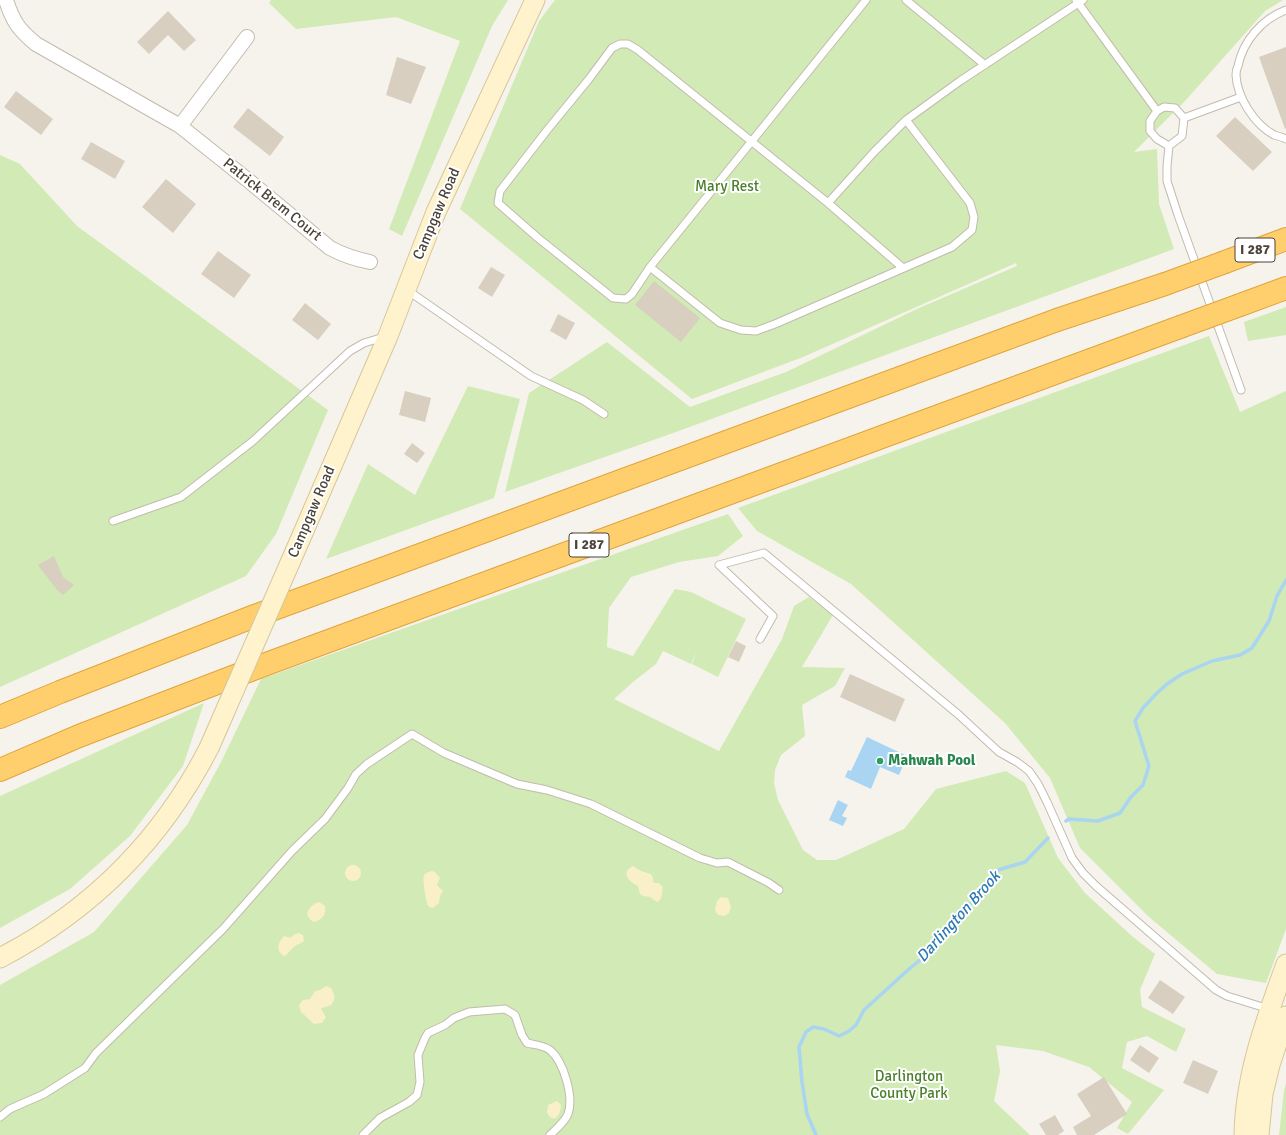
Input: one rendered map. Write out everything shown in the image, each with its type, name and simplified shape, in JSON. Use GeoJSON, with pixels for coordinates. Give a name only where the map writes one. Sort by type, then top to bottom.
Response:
{"type":"FeatureCollection","features":[{"type":"Feature","properties":{"kind":"highway","name":"I 287"},"geometry":{"type":"LineString","coordinates":[[0,717],[252,617],[1057,320],[1164,284],[1286,239]]}},
{"type":"Feature","properties":{"kind":"highway","name":"I 287"},"geometry":{"type":"LineString","coordinates":[[0,770],[79,736],[269,663],[1286,288]]}},
{"type":"Feature","properties":{"kind":"main road","name":"Campgaw Road"},"geometry":{"type":"LineString","coordinates":[[0,958],[61,922],[114,878],[147,843],[167,817],[191,781],[209,748],[388,336],[436,212],[535,0]]}},
{"type":"Feature","properties":{"kind":"main road"},"geometry":{"type":"LineString","coordinates":[[1259,1135],[1263,1094],[1270,1065],[1286,964]]}},
{"type":"Feature","properties":{"kind":"main road"},"geometry":{"type":"LineString","coordinates":[[1244,1135],[1248,1098],[1258,1043],[1278,1012]]}},
{"type":"Feature","properties":{"kind":"street","name":"Patrick Brem Court"},"geometry":{"type":"LineString","coordinates":[[6,0],[11,16],[22,32],[36,44],[180,126],[330,248],[356,260],[370,262]]}},
{"type":"Feature","properties":{"kind":"street"},"geometry":{"type":"LineString","coordinates":[[180,126],[247,37]]}},
{"type":"Feature","properties":{"kind":"lane"},"geometry":{"type":"LineString","coordinates":[[866,0],[750,142],[650,267],[632,294],[626,299],[613,298],[538,238],[498,203],[500,191],[612,48],[620,44],[628,44],[638,50],[750,142],[828,203],[903,268]]}},
{"type":"Feature","properties":{"kind":"lane"},"geometry":{"type":"LineString","coordinates":[[906,0],[985,64]]}},
{"type":"Feature","properties":{"kind":"lane"},"geometry":{"type":"LineString","coordinates":[[828,203],[874,152],[906,120],[960,81],[1079,1],[1157,111]]}},
{"type":"Feature","properties":{"kind":"lane"},"geometry":{"type":"LineString","coordinates":[[1286,10],[1280,12],[1261,25],[1247,41],[1240,56],[1236,74],[1241,97],[1247,108],[1261,124],[1274,134],[1286,139]]}},
{"type":"Feature","properties":{"kind":"lane"},"geometry":{"type":"LineString","coordinates":[[1184,118],[1241,97]]}},
{"type":"Feature","properties":{"kind":"lane"},"geometry":{"type":"LineString","coordinates":[[1169,146],[1157,139],[1150,131],[1150,121],[1157,111],[1164,107],[1175,108],[1184,118],[1182,136],[1169,146],[1167,181],[1241,390]]}},
{"type":"Feature","properties":{"kind":"lane"},"geometry":{"type":"LineString","coordinates":[[650,267],[720,323],[740,330],[756,331],[952,247],[972,230],[974,217],[970,203],[906,120]]}},
{"type":"Feature","properties":{"kind":"lane"},"geometry":{"type":"LineString","coordinates":[[406,289],[531,376],[583,400],[604,414]]}},
{"type":"Feature","properties":{"kind":"lane"},"geometry":{"type":"LineString","coordinates":[[113,521],[181,497],[253,441],[350,351],[364,343],[388,336]]}},
{"type":"Feature","properties":{"kind":"lane"},"geometry":{"type":"LineString","coordinates":[[760,639],[773,616],[719,565],[764,553],[960,715],[999,752],[1029,771],[1038,784],[1047,802],[1072,858],[1083,873],[1096,886],[1216,990],[1227,996],[1278,1012]]}},
{"type":"Feature","properties":{"kind":"lane"},"geometry":{"type":"LineString","coordinates":[[0,1117],[22,1102],[44,1094],[85,1068],[96,1053],[223,929],[292,851],[325,819],[348,788],[356,774],[367,764],[412,734],[444,753],[517,784],[547,790],[591,804],[700,858],[717,863],[728,862],[779,890]]}},
{"type":"Feature","properties":{"kind":"lane"},"geometry":{"type":"LineString","coordinates":[[363,1135],[380,1118],[409,1102],[416,1095],[420,1082],[418,1055],[428,1033],[438,1029],[464,1013],[498,1008],[504,1009],[515,1015],[522,1035],[527,1043],[541,1045],[550,1050],[564,1071],[569,1100],[568,1114],[550,1135]]}},
{"type":"Feature","properties":{"kind":"green space"},"geometry":{"type":"Polygon","coordinates":[[[271,0],[508,0],[492,26],[402,236],[389,229],[460,41],[396,17],[296,29],[269,3],[271,0]]]}},
{"type":"Feature","properties":{"kind":"green space","name":"Mary Rest"},"geometry":{"type":"Polygon","coordinates":[[[555,0],[1283,0],[1265,11],[1185,101],[1134,152],[1157,149],[1159,204],[1174,249],[676,432],[505,492],[529,393],[607,342],[690,407],[786,372],[919,308],[1017,266],[1016,263],[803,357],[692,399],[460,209],[539,21],[555,0]]]}},
{"type":"Feature","properties":{"kind":"green space"},"geometry":{"type":"Polygon","coordinates":[[[0,155],[20,164],[77,226],[328,410],[276,534],[246,576],[0,687],[0,155]]]}},
{"type":"Feature","properties":{"kind":"green space"},"geometry":{"type":"Polygon","coordinates":[[[1286,307],[1286,335],[1248,341],[1244,322],[1286,307]]]}},
{"type":"Feature","properties":{"kind":"green space"},"geometry":{"type":"Polygon","coordinates":[[[1209,336],[1240,412],[1286,391],[1286,929],[1266,983],[1217,974],[1149,917],[1080,848],[1050,778],[1005,723],[851,584],[757,531],[738,508],[1209,336]]]}},
{"type":"Feature","properties":{"kind":"green space"},"geometry":{"type":"Polygon","coordinates":[[[468,386],[520,399],[494,498],[326,559],[368,464],[415,495],[468,386]]]}},
{"type":"Feature","properties":{"kind":"green space","name":"Darlington County Park"},"geometry":{"type":"Polygon","coordinates":[[[728,514],[743,536],[718,556],[679,562],[631,577],[609,608],[607,647],[633,656],[675,589],[691,592],[746,619],[718,677],[692,664],[697,651],[691,664],[663,651],[656,664],[614,699],[719,751],[782,639],[794,606],[809,597],[833,615],[802,667],[845,668],[835,686],[802,705],[805,736],[781,755],[775,770],[774,783],[778,800],[803,850],[817,860],[836,860],[904,829],[936,789],[1006,771],[1025,783],[1058,858],[1085,893],[1133,937],[1155,954],[1140,990],[1142,1007],[1186,1029],[1176,1052],[1147,1036],[1127,1042],[1122,1068],[1164,1090],[1128,1134],[1117,1128],[1132,1102],[1089,1067],[1043,1051],[996,1045],[1000,1071],[994,1101],[1030,1135],[0,1135],[0,985],[94,932],[187,825],[221,762],[261,679],[728,514]]]}},
{"type":"Feature","properties":{"kind":"green space"},"geometry":{"type":"Polygon","coordinates":[[[204,703],[183,766],[130,836],[70,889],[0,928],[0,796],[204,703]]]}},
{"type":"Feature","properties":{"kind":"green space"},"geometry":{"type":"Polygon","coordinates":[[[1286,1084],[1286,1135],[1279,1135],[1284,1090],[1286,1084]]]}},
{"type":"Feature","properties":{"kind":"sand"},"geometry":{"type":"Polygon","coordinates":[[[353,865],[360,870],[361,873],[356,880],[353,881],[346,876],[345,873],[350,866],[353,865]]]}},
{"type":"Feature","properties":{"kind":"sand"},"geometry":{"type":"Polygon","coordinates":[[[633,866],[641,871],[651,874],[654,883],[659,883],[663,887],[661,897],[657,902],[650,897],[640,894],[638,886],[627,877],[627,871],[633,866]]]}},
{"type":"Feature","properties":{"kind":"sand"},"geometry":{"type":"Polygon","coordinates":[[[432,871],[435,872],[440,878],[437,885],[443,891],[440,896],[439,903],[433,908],[429,907],[427,903],[424,890],[425,874],[432,871]]]}},
{"type":"Feature","properties":{"kind":"sand"},"geometry":{"type":"Polygon","coordinates":[[[721,897],[728,898],[731,907],[729,913],[725,916],[718,915],[715,910],[717,901],[721,897]]]}},
{"type":"Feature","properties":{"kind":"sand"},"geometry":{"type":"Polygon","coordinates":[[[319,902],[325,906],[325,914],[322,918],[314,922],[308,917],[307,914],[313,905],[319,902]]]}},
{"type":"Feature","properties":{"kind":"sand"},"geometry":{"type":"Polygon","coordinates":[[[299,933],[303,935],[304,941],[295,946],[285,956],[282,954],[278,947],[282,938],[284,936],[290,938],[299,933]]]}},
{"type":"Feature","properties":{"kind":"sand"},"geometry":{"type":"Polygon","coordinates":[[[326,986],[331,988],[334,995],[334,1001],[331,1005],[321,1009],[326,1017],[322,1023],[314,1024],[301,1012],[299,1005],[303,1000],[310,999],[315,991],[326,986]]]}},
{"type":"Feature","properties":{"kind":"sand"},"geometry":{"type":"Polygon","coordinates":[[[557,1101],[561,1105],[561,1109],[557,1117],[552,1118],[547,1113],[548,1105],[557,1101]]]}},
{"type":"Feature","properties":{"kind":"water","name":"Mahwah Pool"},"geometry":{"type":"Polygon","coordinates":[[[867,737],[907,756],[899,775],[880,767],[871,789],[845,777],[848,770],[851,771],[867,737]]]}},
{"type":"Feature","properties":{"kind":"water"},"geometry":{"type":"Polygon","coordinates":[[[838,800],[848,805],[842,816],[847,818],[843,826],[829,820],[838,800]]]}},
{"type":"Feature","properties":{"kind":"building"},"geometry":{"type":"Polygon","coordinates":[[[168,11],[196,40],[184,51],[168,35],[149,54],[137,42],[168,11]]]}},
{"type":"Feature","properties":{"kind":"building"},"geometry":{"type":"Polygon","coordinates":[[[1286,47],[1286,128],[1285,129],[1259,57],[1286,47]]]}},
{"type":"Feature","properties":{"kind":"building"},"geometry":{"type":"Polygon","coordinates":[[[397,57],[426,67],[411,104],[386,95],[397,57]]]}},
{"type":"Feature","properties":{"kind":"building"},"geometry":{"type":"Polygon","coordinates":[[[16,91],[53,119],[41,135],[4,107],[16,91]]]}},
{"type":"Feature","properties":{"kind":"building"},"geometry":{"type":"Polygon","coordinates":[[[248,108],[284,137],[270,156],[233,127],[248,108]]]}},
{"type":"Feature","properties":{"kind":"building"},"geometry":{"type":"Polygon","coordinates":[[[1235,117],[1272,152],[1253,171],[1216,136],[1235,117]]]}},
{"type":"Feature","properties":{"kind":"building"},"geometry":{"type":"Polygon","coordinates":[[[91,142],[125,161],[115,179],[81,159],[91,142]]]}},
{"type":"Feature","properties":{"kind":"building"},"geometry":{"type":"Polygon","coordinates":[[[166,179],[196,204],[173,233],[142,207],[166,179]]]}},
{"type":"Feature","properties":{"kind":"building"},"geometry":{"type":"Polygon","coordinates":[[[218,251],[251,275],[234,298],[201,274],[218,251]]]}},
{"type":"Feature","properties":{"kind":"building"},"geometry":{"type":"Polygon","coordinates":[[[491,267],[505,275],[492,297],[478,288],[491,267]]]}},
{"type":"Feature","properties":{"kind":"building"},"geometry":{"type":"Polygon","coordinates":[[[654,281],[700,318],[681,342],[635,305],[654,281]]]}},
{"type":"Feature","properties":{"kind":"building"},"geometry":{"type":"Polygon","coordinates":[[[305,303],[331,324],[318,340],[292,320],[305,303]]]}},
{"type":"Feature","properties":{"kind":"building"},"geometry":{"type":"Polygon","coordinates":[[[558,314],[575,323],[566,340],[550,331],[558,314]]]}},
{"type":"Feature","properties":{"kind":"building"},"geometry":{"type":"Polygon","coordinates":[[[405,391],[431,398],[425,422],[399,415],[405,391]]]}},
{"type":"Feature","properties":{"kind":"building"},"geometry":{"type":"Polygon","coordinates":[[[412,443],[425,453],[417,463],[404,454],[412,443]]]}},
{"type":"Feature","properties":{"kind":"building"},"geometry":{"type":"Polygon","coordinates":[[[54,556],[63,577],[74,585],[63,595],[57,590],[38,565],[54,556]]]}},
{"type":"Feature","properties":{"kind":"building"},"geometry":{"type":"Polygon","coordinates":[[[736,641],[746,646],[739,662],[728,657],[736,641]]]}},
{"type":"Feature","properties":{"kind":"building"},"geometry":{"type":"Polygon","coordinates":[[[850,674],[905,699],[895,722],[840,697],[850,674]]]}},
{"type":"Feature","properties":{"kind":"building"},"geometry":{"type":"Polygon","coordinates":[[[1160,980],[1185,997],[1173,1014],[1148,998],[1160,980]]]}},
{"type":"Feature","properties":{"kind":"building"},"geometry":{"type":"Polygon","coordinates":[[[1140,1045],[1159,1058],[1149,1073],[1130,1060],[1140,1045]]]}},
{"type":"Feature","properties":{"kind":"building"},"geometry":{"type":"Polygon","coordinates":[[[1193,1060],[1218,1071],[1208,1094],[1183,1083],[1193,1060]]]}},
{"type":"Feature","properties":{"kind":"building"},"geometry":{"type":"Polygon","coordinates":[[[1104,1077],[1127,1114],[1094,1135],[1077,1135],[1073,1127],[1091,1116],[1077,1094],[1104,1077]]]}},
{"type":"Feature","properties":{"kind":"building"},"geometry":{"type":"Polygon","coordinates":[[[1055,1115],[1064,1131],[1058,1135],[1046,1135],[1039,1124],[1055,1115]]]}},
{"type":"Feature","properties":{"kind":"waterway","name":"Darlington Brook"},"geometry":{"type":"LineString","coordinates":[[1066,821],[1069,819],[1098,821],[1120,813],[1131,797],[1143,785],[1149,766],[1135,721],[1143,708],[1167,684],[1182,674],[1212,661],[1240,655],[1252,648],[1269,621],[1277,596],[1286,580]]}},
{"type":"Feature","properties":{"kind":"waterway","name":"Darlington Brook"},"geometry":{"type":"LineString","coordinates":[[816,1135],[807,1114],[802,1082],[799,1047],[806,1032],[813,1027],[824,1029],[839,1036],[849,1031],[856,1025],[864,1010],[930,952],[941,934],[960,916],[998,870],[1025,862],[1048,838]]}},
{"type":"Feature","properties":{"kind":"place","name":"Mahwah Pool"},"geometry":{"type":"Point","coordinates":[880,761]}}]}
